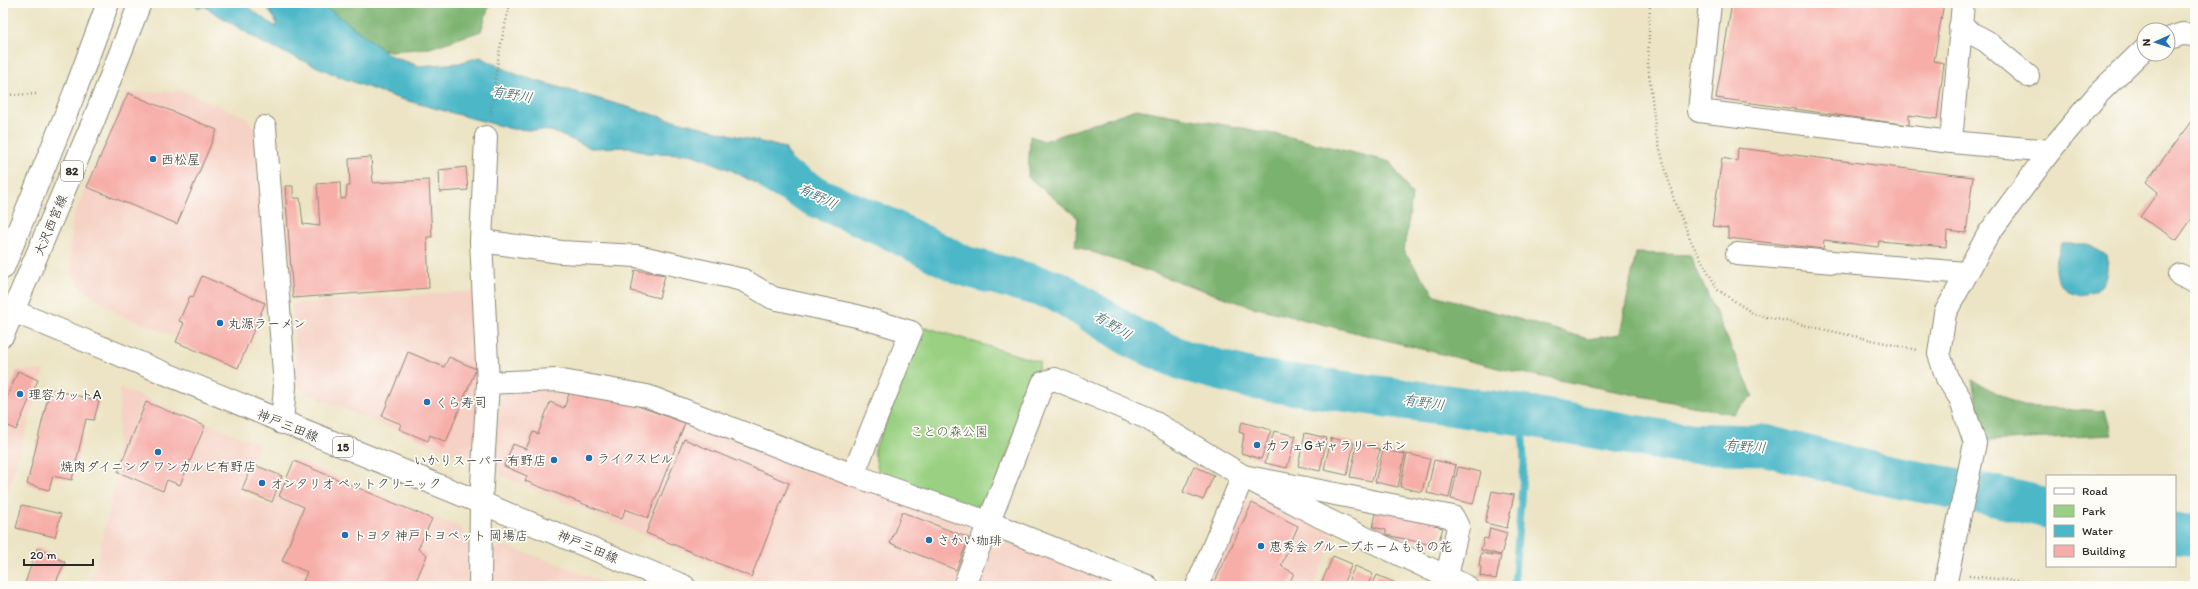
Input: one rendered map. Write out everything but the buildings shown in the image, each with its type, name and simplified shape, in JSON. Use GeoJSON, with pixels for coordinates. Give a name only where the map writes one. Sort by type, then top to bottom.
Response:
{"type":"FeatureCollection","features":[{"type":"Feature","properties":{"kind":"street","name":"大沢西宮線"},"geometry":{"type":"LineString","coordinates":[[3,268],[74,94],[108,3]]}},
{"type":"Feature","properties":{"kind":"street"},"geometry":{"type":"LineString","coordinates":[[1710,3],[1699,111],[1951,142],[2050,151]]}},
{"type":"Feature","properties":{"kind":"street"},"geometry":{"type":"LineString","coordinates":[[1951,142],[1963,3]]}},
{"type":"Feature","properties":{"kind":"street","name":"大沢西宮線"},"geometry":{"type":"LineString","coordinates":[[3,335],[8,309],[93,122],[140,5]]}},
{"type":"Feature","properties":{"kind":"street"},"geometry":{"type":"LineString","coordinates":[[1960,27],[1986,41],[2028,76]]}},
{"type":"Feature","properties":{"kind":"street"},"geometry":{"type":"LineString","coordinates":[[2176,36],[2182,34],[2195,35]]}},
{"type":"Feature","properties":{"kind":"street"},"geometry":{"type":"LineString","coordinates":[[1946,578],[1975,443],[1960,398],[1947,378],[1939,354],[1945,313],[1965,273],[1989,233],[2050,151],[2098,94],[2136,57]]}},
{"type":"Feature","properties":{"kind":"street"},"geometry":{"type":"LineString","coordinates":[[265,127],[285,386],[282,423]]}},
{"type":"Feature","properties":{"kind":"street"},"geometry":{"type":"LineString","coordinates":[[480,586],[481,502],[488,383],[482,241],[486,137]]}},
{"type":"Feature","properties":{"kind":"street"},"geometry":{"type":"LineString","coordinates":[[482,241],[561,252],[637,256],[743,280],[773,298],[857,316],[914,325],[853,474]]}},
{"type":"Feature","properties":{"kind":"street"},"geometry":{"type":"LineString","coordinates":[[1737,254],[1965,273]]}},
{"type":"Feature","properties":{"kind":"street","name":"神戸三田線"},"geometry":{"type":"LineString","coordinates":[[8,309],[282,423],[481,502],[684,586]]}},
{"type":"Feature","properties":{"kind":"street"},"geometry":{"type":"LineString","coordinates":[[964,586],[1043,384],[1055,379],[1147,418],[1243,476],[1340,526],[1466,586]]}},
{"type":"Feature","properties":{"kind":"street"},"geometry":{"type":"LineString","coordinates":[[488,383],[557,380],[647,396],[853,474],[990,522],[1147,586]]}},
{"type":"Feature","properties":{"kind":"street"},"geometry":{"type":"LineString","coordinates":[[1243,476],[1453,517],[1458,527],[1447,576]]}},
{"type":"Feature","properties":{"kind":"street"},"geometry":{"type":"LineString","coordinates":[[1196,586],[1243,476]]}},
{"type":"Feature","properties":{"kind":"street"},"geometry":{"type":"LineString","coordinates":[[1340,526],[1346,497]]}},
{"type":"Feature","properties":{"kind":"path"},"geometry":{"type":"LineString","coordinates":[[486,137],[499,53],[510,3]]}},
{"type":"Feature","properties":{"kind":"path"},"geometry":{"type":"LineString","coordinates":[[1650,3],[1648,64],[1656,135],[1674,200],[1692,243],[1718,290],[1754,314],[1939,354]]}},
{"type":"Feature","properties":{"kind":"path"},"geometry":{"type":"LineString","coordinates":[[3,95],[36,94]]}},
{"type":"Feature","properties":{"kind":"path"},"geometry":{"type":"LineString","coordinates":[[1946,578],[1959,575],[2065,586]]}},
{"type":"Feature","properties":{"kind":"shaded area"},"geometry":{"type":"Polygon","coordinates":[[[183,91],[246,117],[254,129],[267,305],[242,371],[175,342],[177,337],[115,313],[115,311],[84,290],[76,280],[72,269],[70,242],[74,215],[126,93],[183,91]]]}},
{"type":"Feature","properties":{"kind":"shaded area"},"geometry":{"type":"Polygon","coordinates":[[[476,291],[481,382],[475,452],[464,458],[305,393],[297,382],[292,304],[476,291]]]}},
{"type":"Feature","properties":{"kind":"shaded area"},"geometry":{"type":"Polygon","coordinates":[[[17,370],[44,371],[3,508],[3,403],[17,370]]]}},
{"type":"Feature","properties":{"kind":"shaded area"},"geometry":{"type":"Polygon","coordinates":[[[120,388],[259,444],[199,586],[89,586],[96,566],[116,480],[120,388]]]}},
{"type":"Feature","properties":{"kind":"shaded area"},"geometry":{"type":"Polygon","coordinates":[[[562,388],[658,406],[965,523],[973,542],[957,586],[767,586],[502,476],[494,459],[499,402],[509,390],[562,388]]]}},
{"type":"Feature","properties":{"kind":"shaded area"},"geometry":{"type":"Polygon","coordinates":[[[293,458],[461,528],[468,540],[467,586],[200,586],[239,493],[272,506],[293,458]]]}},
{"type":"Feature","properties":{"kind":"shaded area"},"geometry":{"type":"Polygon","coordinates":[[[1260,496],[1336,537],[1313,586],[1206,586],[1244,501],[1260,496]]]}},
{"type":"Feature","properties":{"kind":"shaded area"},"geometry":{"type":"Polygon","coordinates":[[[1008,542],[1122,586],[978,586],[991,550],[1008,542]]]}},
{"type":"Feature","properties":{"kind":"shaded area"},"geometry":{"type":"Polygon","coordinates":[[[502,545],[564,566],[611,586],[492,586],[494,549],[502,545]]]}},
{"type":"Feature","properties":{"kind":"green space"},"geometry":{"type":"Polygon","coordinates":[[[285,3],[490,3],[481,31],[430,48],[390,51],[332,34],[285,3]]]}},
{"type":"Feature","properties":{"kind":"green space"},"geometry":{"type":"Polygon","coordinates":[[[1136,109],[1286,136],[1390,162],[1412,195],[1404,252],[1435,295],[1588,339],[1620,334],[1636,253],[1690,255],[1753,396],[1733,414],[1502,369],[1249,306],[1075,246],[1078,218],[1028,177],[1030,136],[1044,141],[1136,109]]]}},
{"type":"Feature","properties":{"kind":"green space","name":"ことの森公園"},"geometry":{"type":"Polygon","coordinates":[[[925,327],[1040,362],[991,500],[973,508],[879,475],[874,451],[925,327]]]}},
{"type":"Feature","properties":{"kind":"green space"},"geometry":{"type":"Polygon","coordinates":[[[1972,380],[2022,406],[2105,411],[2112,435],[1984,441],[1972,380]]]}},
{"type":"Feature","properties":{"kind":"water"},"geometry":{"type":"Polygon","coordinates":[[[193,3],[242,3],[276,27],[276,21],[268,9],[273,3],[311,3],[332,11],[391,56],[419,66],[459,63],[480,57],[520,76],[665,118],[785,148],[793,161],[803,171],[830,185],[819,213],[790,204],[788,201],[731,170],[691,154],[647,153],[629,147],[591,148],[551,131],[512,129],[397,98],[340,77],[263,43],[204,6],[199,8],[193,3]]]}},
{"type":"Feature","properties":{"kind":"water"},"geometry":{"type":"Polygon","coordinates":[[[2061,244],[2087,244],[2106,255],[2107,272],[2102,284],[2094,291],[2084,294],[2073,293],[2064,288],[2057,279],[2055,265],[2061,244]]]}},
{"type":"Feature","properties":{"kind":"waterway","name":"有野川"},"geometry":{"type":"LineString","coordinates":[[775,174],[816,197],[884,226],[964,266],[1058,291],[1133,338],[1185,361],[1252,379],[1522,415],[1678,443],[1763,445],[1879,474],[1995,496],[2046,508]]}},
{"type":"Feature","properties":{"kind":"waterway"},"geometry":{"type":"LineString","coordinates":[[1514,586],[1524,462],[1522,415]]}},
{"type":"Feature","properties":{"kind":"waterway","name":"有野川"},"geometry":{"type":"LineString","coordinates":[[2176,533],[2195,536]]}},
{"type":"Feature","properties":{"kind":"place","name":"西松屋"},"geometry":{"type":"Point","coordinates":[153,159]}},
{"type":"Feature","properties":{"kind":"place","name":"丸源ラーメン"},"geometry":{"type":"Point","coordinates":[220,323]}},
{"type":"Feature","properties":{"kind":"place","name":"理容カットA"},"geometry":{"type":"Point","coordinates":[20,394]}},
{"type":"Feature","properties":{"kind":"place","name":"くら寿司"},"geometry":{"type":"Point","coordinates":[427,402]}},
{"type":"Feature","properties":{"kind":"place","name":"カフェGギャラリー ホン"},"geometry":{"type":"Point","coordinates":[1257,445]}},
{"type":"Feature","properties":{"kind":"place","name":"焼肉ダイニング ワンカルビ有野店"},"geometry":{"type":"Point","coordinates":[158,452]}},
{"type":"Feature","properties":{"kind":"place","name":"ライクスビル"},"geometry":{"type":"Point","coordinates":[589,458]}},
{"type":"Feature","properties":{"kind":"place","name":"いかりスーパー 有野店"},"geometry":{"type":"Point","coordinates":[554,460]}},
{"type":"Feature","properties":{"kind":"place","name":"オンタリオ ペットクリニック"},"geometry":{"type":"Point","coordinates":[262,483]}},
{"type":"Feature","properties":{"kind":"place","name":"トヨタ 神戸トヨペット 岡場店"},"geometry":{"type":"Point","coordinates":[345,535]}},
{"type":"Feature","properties":{"kind":"place","name":"さかい珈琲"},"geometry":{"type":"Point","coordinates":[929,540]}},
{"type":"Feature","properties":{"kind":"place","name":"恵秀会 グループホームももの花"},"geometry":{"type":"Point","coordinates":[1261,546]}}]}
